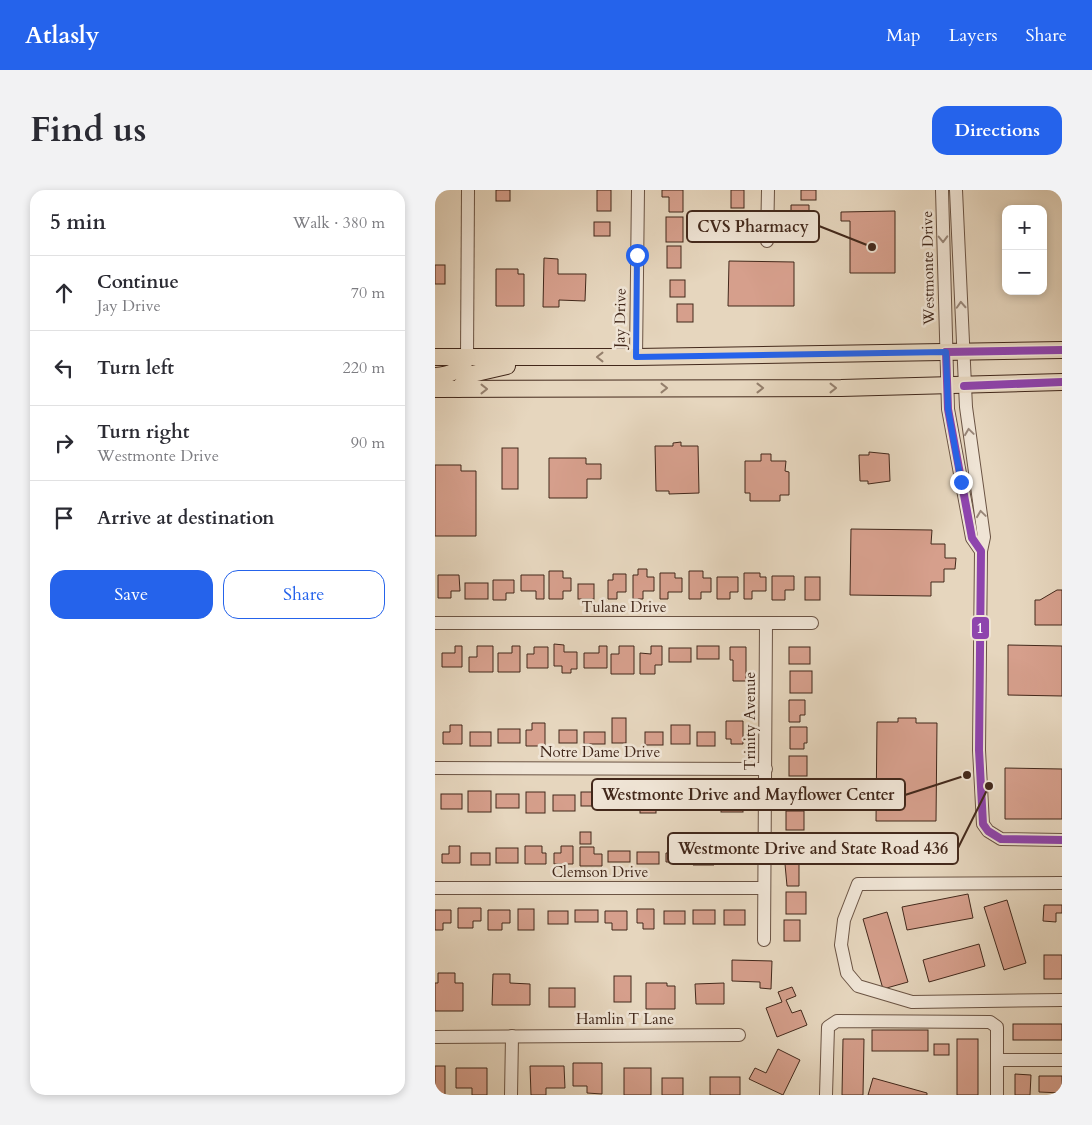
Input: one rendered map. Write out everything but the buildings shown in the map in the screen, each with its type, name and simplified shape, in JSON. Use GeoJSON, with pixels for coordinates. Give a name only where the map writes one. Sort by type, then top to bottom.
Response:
{"type":"FeatureCollection","features":[{"type":"Feature","properties":{"kind":"main road"},"geometry":{"type":"LineString","coordinates":[[435,357],[576,358],[1062,350]]}},
{"type":"Feature","properties":{"kind":"main road"},"geometry":{"type":"LineString","coordinates":[[435,376],[448,376],[460,369],[467,358]]}},
{"type":"Feature","properties":{"kind":"main road"},"geometry":{"type":"LineString","coordinates":[[458,389],[473,374],[481,370],[576,358]]}},
{"type":"Feature","properties":{"kind":"main road"},"geometry":{"type":"LineString","coordinates":[[435,389],[965,386],[1062,382]]}},
{"type":"Feature","properties":{"kind":"street"},"geometry":{"type":"LineString","coordinates":[[467,358],[468,190]]}},
{"type":"Feature","properties":{"kind":"street","name":"Jay Drive"},"geometry":{"type":"LineString","coordinates":[[636,357],[638,190]]}},
{"type":"Feature","properties":{"kind":"street"},"geometry":{"type":"LineString","coordinates":[[767,241],[768,190]]}},
{"type":"Feature","properties":{"kind":"street","name":"Westmonte Drive"},"geometry":{"type":"LineString","coordinates":[[943,190],[948,409],[972,538],[981,551]]}},
{"type":"Feature","properties":{"kind":"street","name":"Westmonte Drive"},"geometry":{"type":"LineString","coordinates":[[956,190],[965,386],[984,537],[981,551],[979,750],[983,824],[987,831],[1001,839],[1062,840]]}},
{"type":"Feature","properties":{"kind":"street","name":"Tulane Drive"},"geometry":{"type":"LineString","coordinates":[[435,623],[813,623]]}},
{"type":"Feature","properties":{"kind":"street","name":"Trinity Avenue"},"geometry":{"type":"LineString","coordinates":[[764,940],[767,623]]}},
{"type":"Feature","properties":{"kind":"street","name":"Notre Dame Drive"},"geometry":{"type":"LineString","coordinates":[[435,768],[766,769]]}},
{"type":"Feature","properties":{"kind":"street"},"geometry":{"type":"LineString","coordinates":[[1062,883],[859,884],[844,920],[841,944],[847,973],[858,986],[912,1002],[1062,1000]]}},
{"type":"Feature","properties":{"kind":"street","name":"Clemson Drive"},"geometry":{"type":"LineString","coordinates":[[435,888],[764,888]]}},
{"type":"Feature","properties":{"kind":"street"},"geometry":{"type":"LineString","coordinates":[[826,1095],[827,1027],[837,1020],[990,1022],[997,1027],[997,1095]]}},
{"type":"Feature","properties":{"kind":"street","name":"Hamlin T Lane"},"geometry":{"type":"LineString","coordinates":[[435,1037],[739,1035]]}},
{"type":"Feature","properties":{"kind":"street"},"geometry":{"type":"LineString","coordinates":[[511,1095],[512,1036]]}},
{"type":"Feature","properties":{"kind":"street"},"geometry":{"type":"LineString","coordinates":[[997,1060],[1062,1060]]}},
{"type":"Feature","properties":{"kind":"transit line","name":"1"},"geometry":{"type":"LineString","coordinates":[[946,352],[1062,350]]}},
{"type":"Feature","properties":{"kind":"transit line","name":"1"},"geometry":{"type":"LineString","coordinates":[[946,352],[948,409],[972,538],[981,551],[979,750],[983,824],[988,831],[1001,839],[1062,840]]}},
{"type":"Feature","properties":{"kind":"transit line","name":"1"},"geometry":{"type":"LineString","coordinates":[[964,386],[1062,382]]}},
{"type":"Feature","properties":{"kind":"place","name":"CVS Pharmacy"},"geometry":{"type":"Point","coordinates":[872,247]}},
{"type":"Feature","properties":{"kind":"place","name":"Westmonte Drive and Mayflower Center"},"geometry":{"type":"Point","coordinates":[967,775]}},
{"type":"Feature","properties":{"kind":"place","name":"Westmonte Drive and State Road 436"},"geometry":{"type":"Point","coordinates":[989,786]}},
{"type":"Feature","properties":{"kind":"route"},"geometry":{"type":"LineString","coordinates":[[637,255],[636,357],[946,352],[948,409],[961,482]]}}]}
